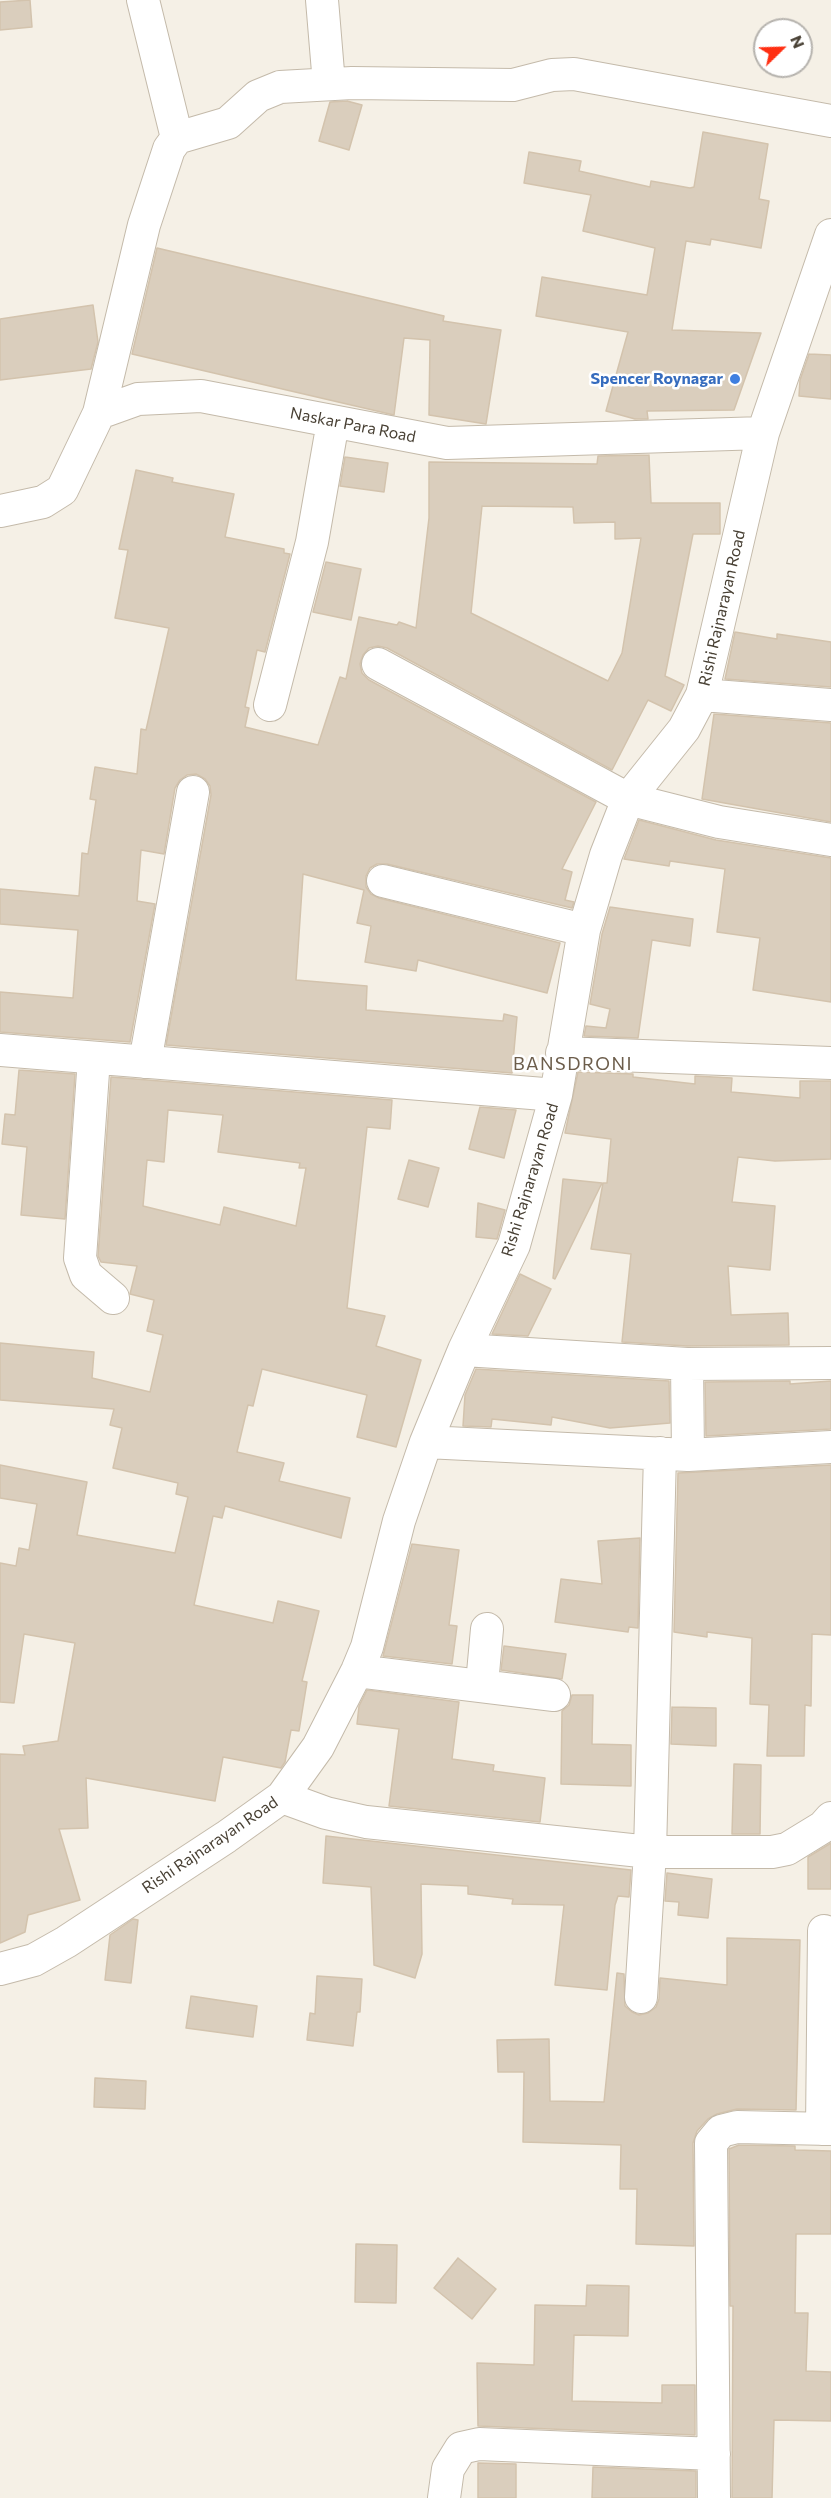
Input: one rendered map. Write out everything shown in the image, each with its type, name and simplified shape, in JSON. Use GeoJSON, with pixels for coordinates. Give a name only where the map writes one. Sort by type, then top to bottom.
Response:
{"type":"FeatureCollection","features":[{"type":"Feature","properties":{"kind":"street"},"geometry":{"type":"LineString","coordinates":[[143,0],[177,138]]}},
{"type":"Feature","properties":{"kind":"street"},"geometry":{"type":"LineString","coordinates":[[322,0],[328,84]]}},
{"type":"Feature","properties":{"kind":"street"},"geometry":{"type":"LineString","coordinates":[[0,510],[43,502],[62,490],[99,413],[144,225],[169,149],[177,138],[228,123],[258,96],[280,87],[328,84],[513,85],[552,75],[574,74],[831,121]]}},
{"type":"Feature","properties":{"kind":"street","name":"Rishi Rajnarayan Road"},"geometry":{"type":"LineString","coordinates":[[0,1969],[34,1960],[66,1942],[226,1837],[282,1797],[318,1747],[357,1671],[367,1647],[399,1521],[426,1442],[464,1350],[514,1245],[556,1095],[584,930],[606,855],[628,799],[684,729],[702,695],[763,433],[831,235]]}},
{"type":"Feature","properties":{"kind":"street","name":"Naskar Para Road"},"geometry":{"type":"LineString","coordinates":[[99,413],[138,399],[201,396],[447,443],[763,433]]}},
{"type":"Feature","properties":{"kind":"street"},"geometry":{"type":"LineString","coordinates":[[270,705],[312,542],[333,422]]}},
{"type":"Feature","properties":{"kind":"street"},"geometry":{"type":"LineString","coordinates":[[378,664],[628,799],[719,822],[831,840]]}},
{"type":"Feature","properties":{"kind":"street"},"geometry":{"type":"LineString","coordinates":[[702,695],[831,705]]}},
{"type":"Feature","properties":{"kind":"street"},"geometry":{"type":"LineString","coordinates":[[145,1062],[193,792]]}},
{"type":"Feature","properties":{"kind":"street"},"geometry":{"type":"LineString","coordinates":[[383,881],[584,930]]}},
{"type":"Feature","properties":{"kind":"street"},"geometry":{"type":"LineString","coordinates":[[0,1050],[556,1095]]}},
{"type":"Feature","properties":{"kind":"street"},"geometry":{"type":"LineString","coordinates":[[562,1053],[831,1063]]}},
{"type":"Feature","properties":{"kind":"street"},"geometry":{"type":"LineString","coordinates":[[94,1058],[80,1258],[86,1275],[113,1298]]}},
{"type":"Feature","properties":{"kind":"street"},"geometry":{"type":"LineString","coordinates":[[464,1350],[687,1364],[831,1363]]}},
{"type":"Feature","properties":{"kind":"street"},"geometry":{"type":"LineString","coordinates":[[641,1997],[674,1454],[687,1364]]}},
{"type":"Feature","properties":{"kind":"street"},"geometry":{"type":"LineString","coordinates":[[426,1442],[674,1454],[831,1447]]}},
{"type":"Feature","properties":{"kind":"street"},"geometry":{"type":"LineString","coordinates":[[482,1684],[487,1629]]}},
{"type":"Feature","properties":{"kind":"street"},"geometry":{"type":"LineString","coordinates":[[357,1671],[482,1684],[554,1695]]}},
{"type":"Feature","properties":{"kind":"street"},"geometry":{"type":"LineString","coordinates":[[282,1797],[326,1813],[366,1821],[650,1852],[772,1852],[787,1849],[823,1827],[831,1818]]}},
{"type":"Feature","properties":{"kind":"street"},"geometry":{"type":"LineString","coordinates":[[714,2498],[711,2143],[721,2131],[738,2127],[827,2129],[824,1931]]}},
{"type":"Feature","properties":{"kind":"street"},"geometry":{"type":"LineString","coordinates":[[444,2498],[448,2469],[461,2448],[479,2444],[714,2454]]}},
{"type":"Feature","properties":{"kind":"building"},"geometry":{"type":"Polygon","coordinates":[[[30,0],[32,27],[0,30],[0,2],[30,0]]]}},
{"type":"Feature","properties":{"kind":"building"},"geometry":{"type":"Polygon","coordinates":[[[347,101],[362,105],[349,150],[319,141],[330,102],[347,101]]]}},
{"type":"Feature","properties":{"kind":"building"},"geometry":{"type":"Polygon","coordinates":[[[703,132],[768,144],[759,199],[769,201],[761,248],[711,239],[710,245],[686,241],[672,330],[761,333],[734,410],[647,411],[648,419],[635,419],[606,411],[628,332],[536,316],[542,277],[647,295],[655,248],[583,231],[591,195],[524,183],[529,152],[581,161],[579,171],[650,187],[651,181],[690,188],[694,187],[703,132]]]}},
{"type":"Feature","properties":{"kind":"building"},"geometry":{"type":"Polygon","coordinates":[[[157,248],[444,316],[443,321],[501,330],[486,424],[429,415],[430,340],[404,338],[394,415],[132,354],[157,248]]]}},
{"type":"Feature","properties":{"kind":"building"},"geometry":{"type":"Polygon","coordinates":[[[93,305],[98,342],[91,369],[0,380],[0,319],[93,305]]]}},
{"type":"Feature","properties":{"kind":"building"},"geometry":{"type":"Polygon","coordinates":[[[809,354],[831,355],[831,399],[799,396],[800,380],[809,354]]]}},
{"type":"Feature","properties":{"kind":"building"},"geometry":{"type":"Polygon","coordinates":[[[649,455],[651,503],[720,503],[720,534],[693,534],[665,676],[684,685],[671,711],[648,700],[612,770],[387,648],[378,646],[369,648],[360,664],[362,673],[369,680],[596,802],[562,869],[572,872],[565,900],[574,902],[572,908],[387,864],[377,864],[370,868],[366,876],[366,887],[371,894],[379,898],[560,943],[547,993],[418,960],[416,971],[365,962],[371,926],[357,923],[364,890],[303,874],[296,980],[367,986],[366,1010],[503,1021],[504,1014],[517,1017],[512,1073],[166,1045],[211,795],[210,786],[205,779],[196,774],[187,775],[175,788],[164,854],[141,850],[137,901],[155,904],[130,1042],[0,1032],[0,992],[73,998],[78,930],[0,924],[0,889],[79,896],[82,853],[88,854],[96,800],[90,799],[95,767],[137,774],[141,729],[146,730],[169,628],[115,618],[128,550],[119,549],[136,470],[173,478],[172,482],[234,494],[225,537],[284,549],[284,553],[290,554],[265,652],[257,650],[245,707],[249,708],[245,727],[318,745],[340,677],[346,679],[359,617],[397,625],[399,622],[416,628],[429,518],[429,462],[597,464],[598,456],[649,455]],[[482,506],[471,613],[608,681],[622,653],[641,538],[615,539],[615,522],[574,523],[573,507],[482,506]]]}},
{"type":"Feature","properties":{"kind":"building"},"geometry":{"type":"Polygon","coordinates":[[[345,457],[388,463],[384,492],[340,486],[345,457]]]}},
{"type":"Feature","properties":{"kind":"building"},"geometry":{"type":"Polygon","coordinates":[[[326,562],[361,569],[351,620],[313,612],[326,562]]]}},
{"type":"Feature","properties":{"kind":"building"},"geometry":{"type":"Polygon","coordinates":[[[735,632],[777,639],[777,634],[831,642],[831,687],[725,679],[735,632]]]}},
{"type":"Feature","properties":{"kind":"building"},"geometry":{"type":"Polygon","coordinates":[[[714,714],[831,723],[831,822],[702,799],[714,714]]]}},
{"type":"Feature","properties":{"kind":"building"},"geometry":{"type":"Polygon","coordinates":[[[639,820],[716,840],[831,858],[831,1002],[753,990],[760,938],[717,932],[725,869],[670,861],[669,866],[624,859],[639,820]]]}},
{"type":"Feature","properties":{"kind":"building"},"geometry":{"type":"Polygon","coordinates":[[[610,907],[693,919],[690,946],[652,940],[638,1038],[584,1036],[586,1026],[606,1028],[610,1009],[590,1004],[602,934],[610,907]]]}},
{"type":"Feature","properties":{"kind":"building"},"geometry":{"type":"Polygon","coordinates":[[[19,1070],[75,1074],[65,1219],[21,1215],[27,1147],[2,1144],[5,1114],[15,1115],[19,1070]]]}},
{"type":"Feature","properties":{"kind":"building"},"geometry":{"type":"Polygon","coordinates":[[[578,1072],[633,1074],[633,1077],[695,1084],[695,1076],[732,1078],[731,1092],[800,1098],[800,1081],[831,1081],[831,1159],[775,1161],[738,1157],[732,1202],[775,1206],[770,1270],[728,1266],[731,1315],[788,1313],[789,1345],[687,1346],[622,1342],[631,1254],[591,1249],[603,1183],[607,1183],[611,1139],[565,1133],[578,1072]]]}},
{"type":"Feature","properties":{"kind":"building"},"geometry":{"type":"Polygon","coordinates":[[[111,1077],[392,1100],[390,1129],[367,1127],[347,1308],[385,1316],[376,1346],[421,1360],[396,1447],[357,1437],[367,1395],[262,1369],[253,1406],[248,1405],[237,1452],[284,1463],[279,1481],[350,1498],[341,1538],[225,1506],[222,1518],[213,1516],[194,1605],[273,1623],[278,1601],[319,1611],[302,1681],[307,1682],[299,1731],[291,1730],[285,1762],[281,1768],[223,1757],[215,1801],[86,1778],[88,1828],[59,1829],[80,1900],[28,1915],[25,1932],[0,1943],[0,1754],[25,1755],[23,1746],[58,1741],[75,1643],[24,1634],[14,1703],[0,1702],[0,1563],[16,1566],[19,1548],[29,1550],[37,1504],[0,1498],[0,1465],[87,1482],[77,1535],[175,1553],[188,1497],[176,1494],[178,1483],[113,1468],[122,1428],[110,1425],[114,1409],[0,1400],[0,1343],[94,1352],[92,1378],[150,1392],[163,1335],[147,1331],[154,1300],[130,1294],[137,1266],[101,1262],[98,1256],[111,1077]],[[168,1110],[164,1162],[147,1160],[143,1206],[220,1225],[224,1207],[296,1226],[306,1168],[299,1168],[300,1163],[218,1152],[223,1115],[168,1110]]]}},
{"type":"Feature","properties":{"kind":"building"},"geometry":{"type":"Polygon","coordinates":[[[480,1107],[516,1110],[504,1158],[469,1149],[480,1107]]]}},
{"type":"Feature","properties":{"kind":"building"},"geometry":{"type":"Polygon","coordinates":[[[409,1160],[439,1168],[428,1207],[398,1199],[409,1160]]]}},
{"type":"Feature","properties":{"kind":"building"},"geometry":{"type":"Polygon","coordinates":[[[563,1179],[602,1183],[555,1279],[553,1278],[563,1179]]]}},
{"type":"Feature","properties":{"kind":"building"},"geometry":{"type":"Polygon","coordinates":[[[478,1203],[505,1210],[497,1239],[476,1237],[478,1203]]]}},
{"type":"Feature","properties":{"kind":"building"},"geometry":{"type":"Polygon","coordinates":[[[520,1274],[551,1289],[528,1336],[492,1334],[520,1274]]]}},
{"type":"Feature","properties":{"kind":"building"},"geometry":{"type":"Polygon","coordinates":[[[476,1369],[669,1381],[670,1423],[610,1428],[552,1417],[551,1425],[492,1419],[491,1427],[463,1426],[465,1395],[476,1369]]]}},
{"type":"Feature","properties":{"kind":"building"},"geometry":{"type":"Polygon","coordinates":[[[790,1381],[790,1384],[831,1381],[831,1429],[706,1436],[705,1382],[790,1381]]]}},
{"type":"Feature","properties":{"kind":"building"},"geometry":{"type":"Polygon","coordinates":[[[831,1465],[831,1635],[812,1634],[811,1706],[805,1705],[804,1756],[767,1756],[769,1705],[750,1704],[752,1638],[707,1632],[707,1637],[674,1632],[678,1473],[831,1465]]]}},
{"type":"Feature","properties":{"kind":"building"},"geometry":{"type":"Polygon","coordinates":[[[640,1538],[638,1628],[629,1627],[628,1632],[555,1622],[561,1579],[602,1584],[598,1541],[640,1538]]]}},
{"type":"Feature","properties":{"kind":"building"},"geometry":{"type":"Polygon","coordinates":[[[412,1544],[459,1550],[449,1625],[457,1626],[452,1664],[383,1656],[412,1544]]]}},
{"type":"Feature","properties":{"kind":"building"},"geometry":{"type":"Polygon","coordinates":[[[504,1646],[566,1654],[562,1679],[501,1670],[504,1646]]]}},
{"type":"Feature","properties":{"kind":"building"},"geometry":{"type":"Polygon","coordinates":[[[367,1690],[459,1702],[452,1759],[494,1765],[493,1771],[545,1778],[540,1822],[389,1806],[399,1729],[357,1724],[359,1706],[367,1690]]]}},
{"type":"Feature","properties":{"kind":"building"},"geometry":{"type":"Polygon","coordinates":[[[572,1695],[593,1695],[592,1744],[631,1745],[631,1786],[561,1784],[562,1711],[569,1705],[572,1695]]]}},
{"type":"Feature","properties":{"kind":"building"},"geometry":{"type":"Polygon","coordinates":[[[672,1707],[716,1708],[716,1746],[671,1744],[672,1707]]]}},
{"type":"Feature","properties":{"kind":"building"},"geometry":{"type":"Polygon","coordinates":[[[734,1764],[761,1765],[760,1834],[732,1834],[734,1764]]]}},
{"type":"Feature","properties":{"kind":"building"},"geometry":{"type":"Polygon","coordinates":[[[326,1836],[631,1870],[629,1897],[618,1896],[615,1905],[607,1990],[555,1985],[564,1905],[512,1904],[513,1899],[468,1894],[468,1886],[421,1884],[422,1954],[415,1978],[374,1965],[371,1887],[323,1883],[326,1836]]]}},
{"type":"Feature","properties":{"kind":"building"},"geometry":{"type":"Polygon","coordinates":[[[831,1843],[831,1889],[808,1889],[808,1857],[831,1843]]]}},
{"type":"Feature","properties":{"kind":"building"},"geometry":{"type":"Polygon","coordinates":[[[667,1873],[712,1879],[708,1918],[678,1915],[679,1902],[665,1901],[667,1873]]]}},
{"type":"Feature","properties":{"kind":"building"},"geometry":{"type":"Polygon","coordinates":[[[133,1919],[138,1920],[131,1983],[105,1980],[110,1935],[133,1919]]]}},
{"type":"Feature","properties":{"kind":"building"},"geometry":{"type":"Polygon","coordinates":[[[727,1938],[800,1940],[796,2110],[737,2109],[708,2119],[697,2131],[693,2143],[694,2246],[636,2244],[637,2189],[620,2189],[621,2145],[523,2142],[524,2072],[498,2072],[497,2040],[549,2039],[550,2101],[604,2102],[617,1973],[624,1974],[625,2006],[639,2015],[648,2013],[656,2007],[659,1999],[660,1978],[727,1985],[727,1938]]]}},
{"type":"Feature","properties":{"kind":"building"},"geometry":{"type":"Polygon","coordinates":[[[317,1976],[362,1979],[360,2012],[357,2012],[353,2046],[307,2040],[310,2013],[315,2014],[317,1976]]]}},
{"type":"Feature","properties":{"kind":"building"},"geometry":{"type":"Polygon","coordinates":[[[191,1996],[257,2006],[253,2037],[186,2028],[191,1996]]]}},
{"type":"Feature","properties":{"kind":"building"},"geometry":{"type":"Polygon","coordinates":[[[95,2078],[146,2081],[145,2109],[94,2107],[95,2078]]]}},
{"type":"Feature","properties":{"kind":"building"},"geometry":{"type":"Polygon","coordinates":[[[739,2145],[795,2146],[795,2150],[831,2151],[831,2234],[796,2234],[795,2313],[808,2313],[806,2371],[831,2372],[831,2421],[774,2420],[772,2498],[732,2498],[733,2306],[730,2306],[729,2149],[739,2145]]]}},
{"type":"Feature","properties":{"kind":"building"},"geometry":{"type":"Polygon","coordinates":[[[356,2244],[397,2245],[396,2303],[355,2302],[356,2244]]]}},
{"type":"Feature","properties":{"kind":"building"},"geometry":{"type":"Polygon","coordinates":[[[458,2258],[496,2289],[472,2319],[434,2288],[458,2258]]]}},
{"type":"Feature","properties":{"kind":"building"},"geometry":{"type":"Polygon","coordinates":[[[587,2285],[629,2286],[628,2336],[574,2335],[572,2401],[662,2403],[662,2385],[695,2385],[695,2435],[478,2426],[477,2363],[534,2365],[535,2305],[586,2306],[587,2285]]]}},
{"type":"Feature","properties":{"kind":"building"},"geometry":{"type":"Polygon","coordinates":[[[478,2463],[516,2464],[516,2498],[478,2498],[478,2463]]]}},
{"type":"Feature","properties":{"kind":"building"},"geometry":{"type":"Polygon","coordinates":[[[593,2467],[696,2471],[696,2498],[592,2498],[593,2467]]]}},
{"type":"Feature","properties":{"kind":"place","name":"Spencer Roynagar"},"geometry":{"type":"Point","coordinates":[735,379]}},
{"type":"Feature","properties":{"kind":"district","name":"BANSDRONI"},"geometry":{"type":"Point","coordinates":[573,1064]}}]}
